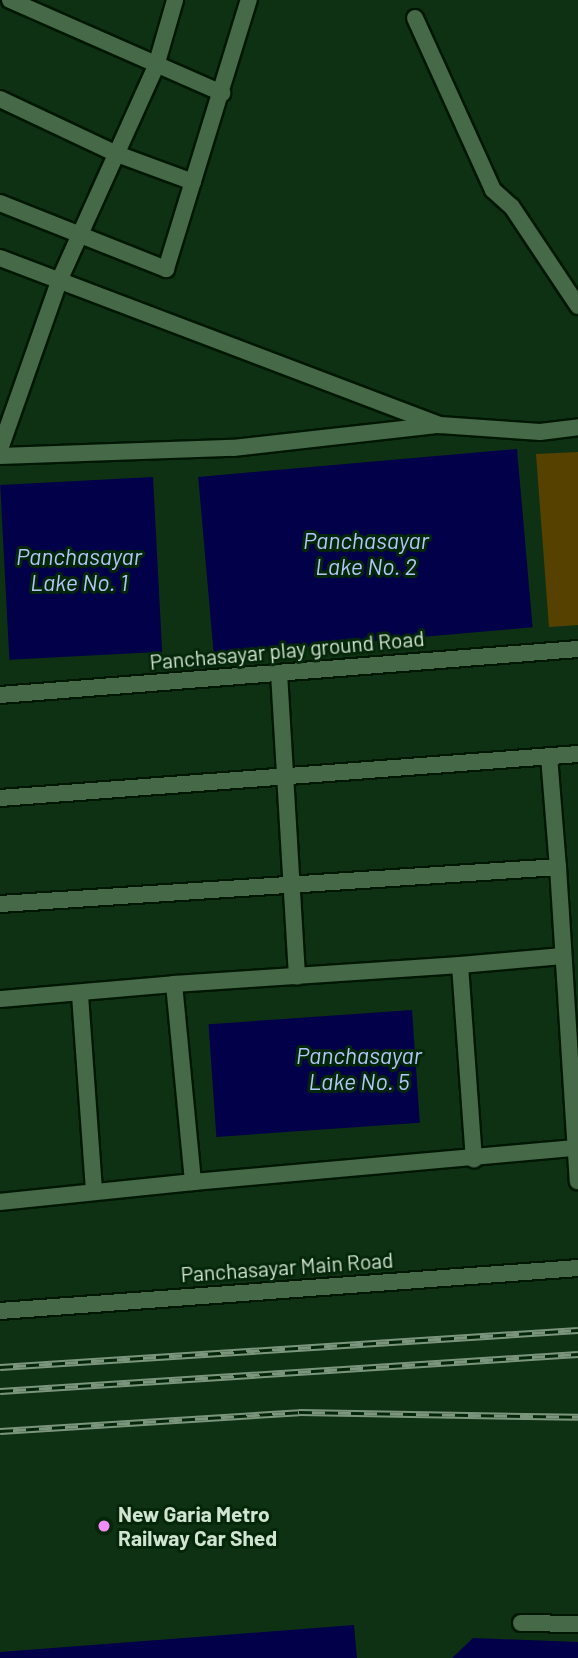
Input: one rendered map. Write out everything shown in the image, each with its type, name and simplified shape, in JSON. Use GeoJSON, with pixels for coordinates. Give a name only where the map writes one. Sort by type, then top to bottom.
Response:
{"type":"FeatureCollection","features":[{"type":"Feature","properties":{"kind":"street"},"geometry":{"type":"LineString","coordinates":[[10,0],[222,93]]}},
{"type":"Feature","properties":{"kind":"street"},"geometry":{"type":"LineString","coordinates":[[0,449],[59,281],[156,66],[175,0]]}},
{"type":"Feature","properties":{"kind":"street"},"geometry":{"type":"LineString","coordinates":[[0,203],[166,269],[222,93],[246,1]]}},
{"type":"Feature","properties":{"kind":"street"},"geometry":{"type":"LineString","coordinates":[[415,18],[493,190],[512,207],[578,306]]}},
{"type":"Feature","properties":{"kind":"street"},"geometry":{"type":"LineString","coordinates":[[0,99],[117,154],[193,182]]}},
{"type":"Feature","properties":{"kind":"street"},"geometry":{"type":"LineString","coordinates":[[0,258],[440,425]]}},
{"type":"Feature","properties":{"kind":"street"},"geometry":{"type":"LineString","coordinates":[[0,456],[233,448],[440,425],[540,432],[578,427]]}},
{"type":"Feature","properties":{"kind":"street","name":"Panchasayar play ground Road"},"geometry":{"type":"LineString","coordinates":[[0,695],[578,649]]}},
{"type":"Feature","properties":{"kind":"street"},"geometry":{"type":"LineString","coordinates":[[279,673],[298,976]]}},
{"type":"Feature","properties":{"kind":"street"},"geometry":{"type":"LineString","coordinates":[[0,798],[578,754]]}},
{"type":"Feature","properties":{"kind":"street"},"geometry":{"type":"LineString","coordinates":[[549,756],[564,956],[573,1028],[578,1181]]}},
{"type":"Feature","properties":{"kind":"street"},"geometry":{"type":"LineString","coordinates":[[0,904],[558,867]]}},
{"type":"Feature","properties":{"kind":"street"},"geometry":{"type":"LineString","coordinates":[[0,999],[564,956]]}},
{"type":"Feature","properties":{"kind":"street"},"geometry":{"type":"LineString","coordinates":[[460,965],[474,1159]]}},
{"type":"Feature","properties":{"kind":"street"},"geometry":{"type":"LineString","coordinates":[[174,984],[193,1182]]}},
{"type":"Feature","properties":{"kind":"street"},"geometry":{"type":"LineString","coordinates":[[80,995],[93,1190]]}},
{"type":"Feature","properties":{"kind":"street"},"geometry":{"type":"LineString","coordinates":[[0,1202],[93,1190],[474,1159],[575,1148]]}},
{"type":"Feature","properties":{"kind":"street","name":"Panchasayar Main Road"},"geometry":{"type":"LineString","coordinates":[[0,1311],[578,1268]]}},
{"type":"Feature","properties":{"kind":"street"},"geometry":{"type":"LineString","coordinates":[[521,1623],[578,1624]]}},
{"type":"Feature","properties":{"kind":"shaded area"},"geometry":{"type":"Polygon","coordinates":[[[578,452],[578,625],[549,627],[536,454],[578,452]]]}},
{"type":"Feature","properties":{"kind":"water","name":"Panchasayar Lake No. 2"},"geometry":{"type":"Polygon","coordinates":[[[517,449],[533,627],[214,655],[198,477],[517,449]]]}},
{"type":"Feature","properties":{"kind":"water","name":"Panchasayar Lake No. 1"},"geometry":{"type":"Polygon","coordinates":[[[153,477],[162,652],[9,660],[0,485],[153,477]]]}},
{"type":"Feature","properties":{"kind":"water","name":"Panchasayar Lake No. 5"},"geometry":{"type":"Polygon","coordinates":[[[412,1010],[420,1123],[216,1137],[208,1024],[412,1010]]]}},
{"type":"Feature","properties":{"kind":"water"},"geometry":{"type":"Polygon","coordinates":[[[354,1625],[357,1658],[0,1658],[0,1652],[354,1625]]]}},
{"type":"Feature","properties":{"kind":"water"},"geometry":{"type":"Polygon","coordinates":[[[473,1638],[578,1642],[578,1658],[452,1658],[473,1638]]]}},
{"type":"Feature","properties":{"kind":"railway"},"geometry":{"type":"LineString","coordinates":[[0,1367],[578,1330]]}},
{"type":"Feature","properties":{"kind":"railway"},"geometry":{"type":"LineString","coordinates":[[0,1391],[578,1354]]}},
{"type":"Feature","properties":{"kind":"railway"},"geometry":{"type":"LineString","coordinates":[[0,1431],[299,1412],[578,1417]]}},
{"type":"Feature","properties":{"kind":"place","name":"New Garia Metro Railway Car Shed"},"geometry":{"type":"Point","coordinates":[104,1526]}}]}
